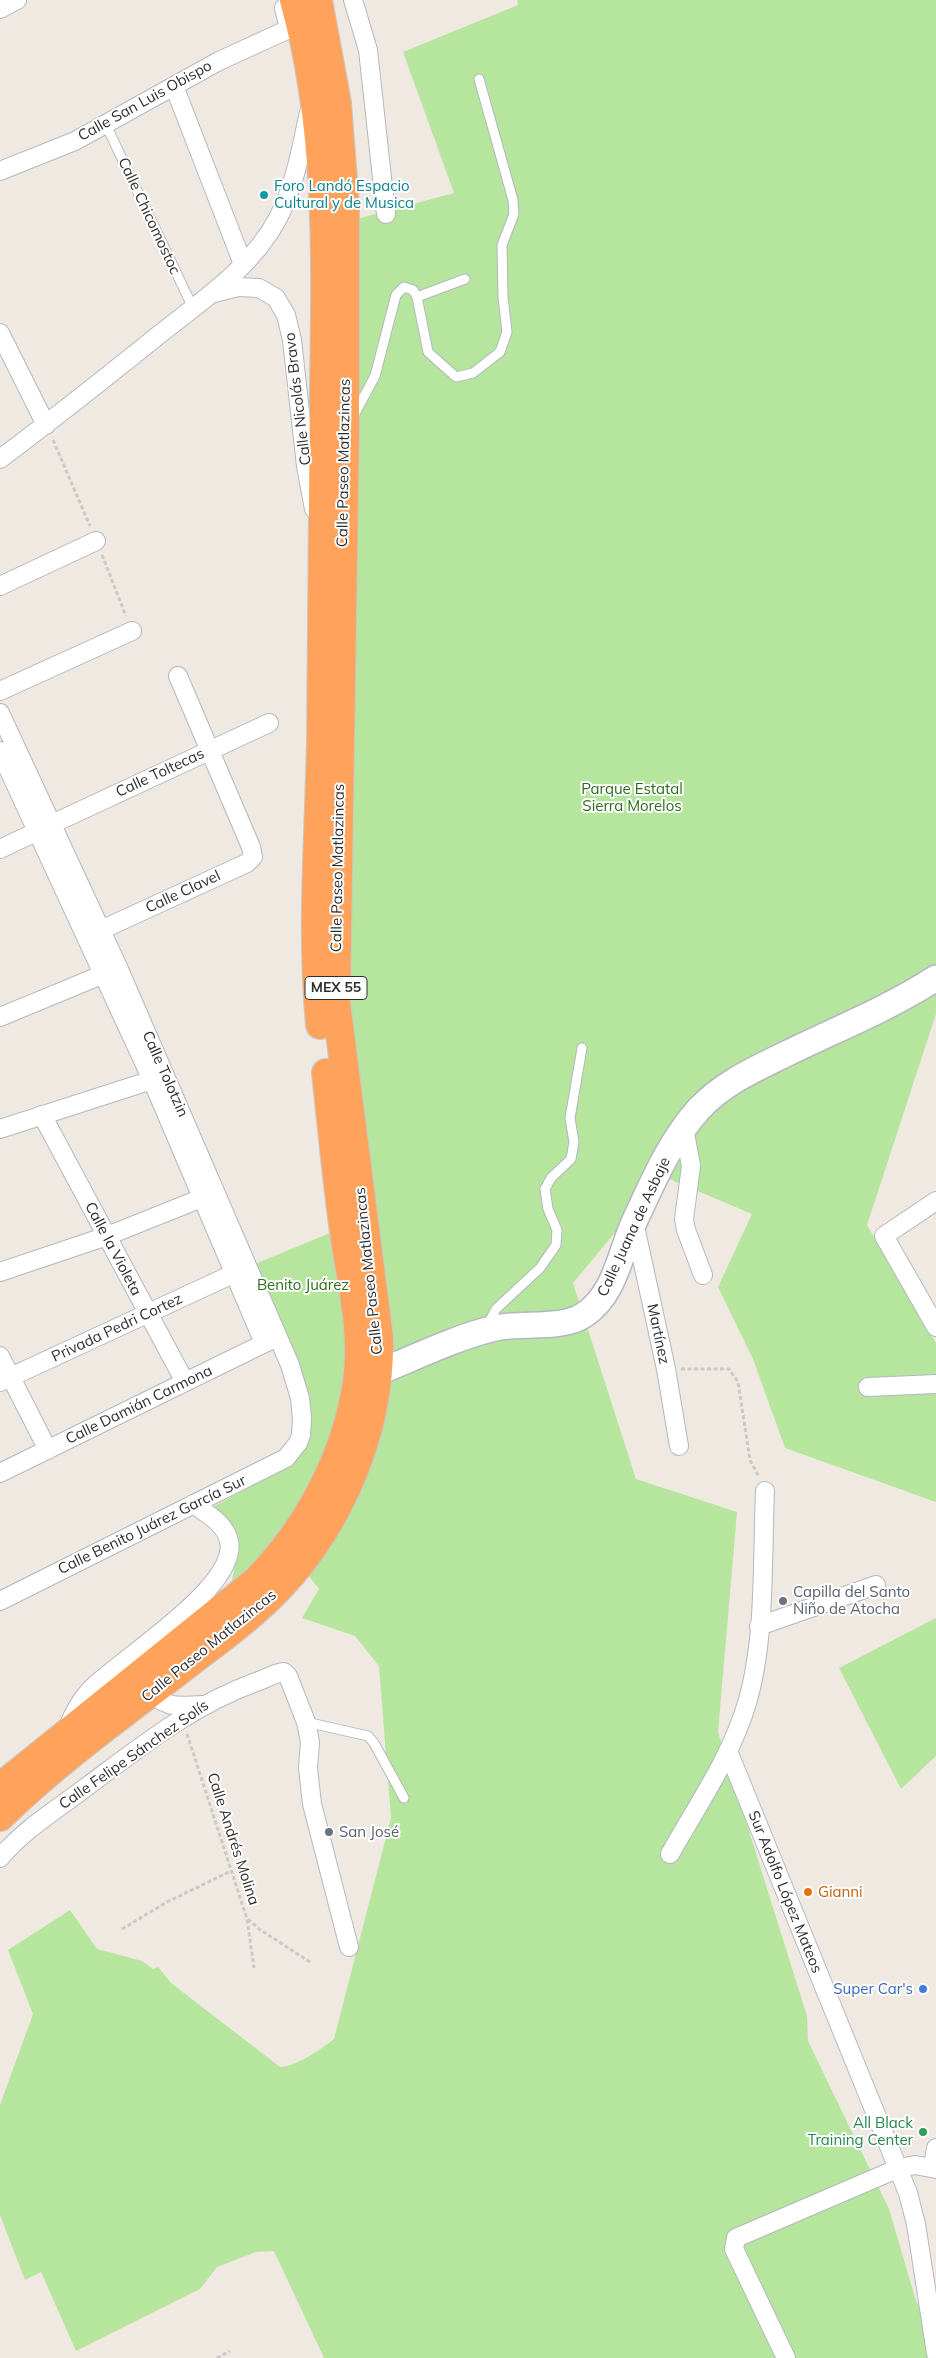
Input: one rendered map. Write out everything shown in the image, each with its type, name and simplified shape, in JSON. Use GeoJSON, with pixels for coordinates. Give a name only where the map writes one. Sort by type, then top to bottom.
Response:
{"type":"FeatureCollection","features":[{"type":"Feature","properties":{"kind":"highway","name":"Calle Paseo Matlazincas"},"geometry":{"type":"LineString","coordinates":[[0,1787],[66,1732],[144,1686],[258,1609],[282,1586],[305,1558],[329,1521],[352,1476],[368,1426],[379,1372],[377,1320],[336,1003],[331,744],[321,540],[325,222],[320,133],[302,26],[294,0]]}},
{"type":"Feature","properties":{"kind":"highway","name":"Calle Paseo Matlazincas"},"geometry":{"type":"LineString","coordinates":[[0,1817],[256,1581],[283,1551],[313,1508],[325,1482],[349,1418],[357,1382],[359,1341],[317,994],[315,950],[331,744],[345,430],[345,205],[337,103],[318,0]]}},
{"type":"Feature","properties":{"kind":"street"},"geometry":{"type":"LineString","coordinates":[[0,9],[17,0]]}},
{"type":"Feature","properties":{"kind":"street","name":"Calle San Luis Obispo"},"geometry":{"type":"LineString","coordinates":[[0,171],[75,141],[248,46],[290,29],[282,0]]}},
{"type":"Feature","properties":{"kind":"street"},"geometry":{"type":"LineString","coordinates":[[353,0],[368,50],[386,214]]}},
{"type":"Feature","properties":{"kind":"street"},"geometry":{"type":"LineString","coordinates":[[174,86],[243,264]]}},
{"type":"Feature","properties":{"kind":"street","name":"Calle Nicolás Bravo"},"geometry":{"type":"LineString","coordinates":[[0,460],[212,294],[243,264],[268,233],[290,194],[298,168],[313,92]]}},
{"type":"Feature","properties":{"kind":"street","name":"Calle Nicolás Bravo"},"geometry":{"type":"LineString","coordinates":[[212,294],[238,287],[258,288],[276,298],[286,315],[292,340],[306,466],[321,540]]}},
{"type":"Feature","properties":{"kind":"street"},"geometry":{"type":"LineString","coordinates":[[0,332],[46,425]]}},
{"type":"Feature","properties":{"kind":"street"},"geometry":{"type":"LineString","coordinates":[[0,586],[96,541]]}},
{"type":"Feature","properties":{"kind":"street"},"geometry":{"type":"LineString","coordinates":[[0,691],[132,631]]}},
{"type":"Feature","properties":{"kind":"street"},"geometry":{"type":"LineString","coordinates":[[178,676],[210,750]]}},
{"type":"Feature","properties":{"kind":"street","name":"Calle Tolotzin"},"geometry":{"type":"LineString","coordinates":[[0,713],[104,974],[235,1273],[271,1340],[295,1378],[300,1398],[301,1427],[298,1443]]}},
{"type":"Feature","properties":{"kind":"street","name":"Calle Toltecas"},"geometry":{"type":"LineString","coordinates":[[0,849],[268,722]]}},
{"type":"Feature","properties":{"kind":"street","name":"Calle Clavel"},"geometry":{"type":"LineString","coordinates":[[101,930],[247,863],[253,857],[251,847],[210,750]]}},
{"type":"Feature","properties":{"kind":"street","name":"Calle Tolotzin"},"geometry":{"type":"LineString","coordinates":[[0,751],[45,827],[101,930],[271,1340]]}},
{"type":"Feature","properties":{"kind":"street"},"geometry":{"type":"LineString","coordinates":[[0,1017],[104,974]]}},
{"type":"Feature","properties":{"kind":"street","name":"Calle Juana de Asbaje"},"geometry":{"type":"LineString","coordinates":[[379,1372],[484,1331],[514,1325],[570,1321],[589,1311],[603,1298],[609,1287],[634,1222],[667,1155],[684,1128],[700,1108],[719,1092],[748,1073],[900,998],[936,978]]}},
{"type":"Feature","properties":{"kind":"street"},"geometry":{"type":"LineString","coordinates":[[0,1129],[152,1080]]}},
{"type":"Feature","properties":{"kind":"street","name":"Calle la Violeta"},"geometry":{"type":"LineString","coordinates":[[42,1115],[184,1382]]}},
{"type":"Feature","properties":{"kind":"street"},"geometry":{"type":"LineString","coordinates":[[684,1128],[691,1166],[684,1219],[686,1230],[704,1275]]}},
{"type":"Feature","properties":{"kind":"street"},"geometry":{"type":"LineString","coordinates":[[0,1272],[107,1236],[202,1198]]}},
{"type":"Feature","properties":{"kind":"street"},"geometry":{"type":"LineString","coordinates":[[936,1201],[886,1232],[884,1238],[936,1325]]}},
{"type":"Feature","properties":{"kind":"street","name":"Martínez"},"geometry":{"type":"LineString","coordinates":[[634,1222],[666,1369],[679,1446]]}},
{"type":"Feature","properties":{"kind":"street","name":"Privada Pedri Cortez"},"geometry":{"type":"LineString","coordinates":[[5,1380],[235,1273]]}},
{"type":"Feature","properties":{"kind":"street","name":"Calle Damián Carmona"},"geometry":{"type":"LineString","coordinates":[[0,1473],[271,1340]]}},
{"type":"Feature","properties":{"kind":"street"},"geometry":{"type":"LineString","coordinates":[[0,1356],[5,1380],[48,1450]]}},
{"type":"Feature","properties":{"kind":"street"},"geometry":{"type":"LineString","coordinates":[[868,1387],[936,1384]]}},
{"type":"Feature","properties":{"kind":"street","name":"Calle Benito Juárez García Sur"},"geometry":{"type":"LineString","coordinates":[[0,1601],[286,1458],[298,1443]]}},
{"type":"Feature","properties":{"kind":"street"},"geometry":{"type":"LineString","coordinates":[[670,1854],[728,1751],[747,1701],[759,1626],[765,1491]]}},
{"type":"Feature","properties":{"kind":"street"},"geometry":{"type":"LineString","coordinates":[[66,1732],[75,1710],[89,1691],[195,1602],[212,1586],[225,1567],[230,1557],[226,1531],[219,1522],[193,1504]]}},
{"type":"Feature","properties":{"kind":"street"},"geometry":{"type":"LineString","coordinates":[[759,1626],[876,1585]]}},
{"type":"Feature","properties":{"kind":"street","name":"Calle Felipe Sánchez Solís"},"geometry":{"type":"LineString","coordinates":[[0,1858],[9,1847],[44,1819],[204,1705],[284,1672],[288,1676],[306,1722]]}},
{"type":"Feature","properties":{"kind":"street"},"geometry":{"type":"LineString","coordinates":[[144,1686],[170,1706],[204,1705]]}},
{"type":"Feature","properties":{"kind":"street"},"geometry":{"type":"LineString","coordinates":[[306,1722],[310,1742],[308,1768],[312,1804],[350,1947]]}},
{"type":"Feature","properties":{"kind":"street","name":"Sur Adolfo López Mateos"},"geometry":{"type":"LineString","coordinates":[[728,1751],[840,2029],[899,2168],[916,2224],[936,2353]]}},
{"type":"Feature","properties":{"kind":"street"},"geometry":{"type":"LineString","coordinates":[[786,2358],[734,2249],[734,2241],[740,2236],[899,2168],[915,2165],[934,2168],[936,2148]]}},
{"type":"Feature","properties":{"kind":"lane"},"geometry":{"type":"LineString","coordinates":[[345,430],[375,376],[396,295],[404,288],[413,290],[417,297],[428,352],[456,376],[472,373],[500,352],[507,332],[503,297],[502,245],[514,214],[513,200],[479,80]]}},
{"type":"Feature","properties":{"kind":"lane","name":"Calle Chicomostoc"},"geometry":{"type":"LineString","coordinates":[[106,125],[193,308]]}},
{"type":"Feature","properties":{"kind":"lane"},"geometry":{"type":"LineString","coordinates":[[417,297],[465,279]]}},
{"type":"Feature","properties":{"kind":"lane"},"geometry":{"type":"LineString","coordinates":[[484,1331],[496,1309],[540,1268],[556,1245],[557,1230],[548,1210],[545,1190],[551,1178],[571,1159],[574,1142],[570,1118],[582,1048]]}},
{"type":"Feature","properties":{"kind":"lane"},"geometry":{"type":"LineString","coordinates":[[306,1722],[368,1736],[374,1742],[404,1798]]}},
{"type":"Feature","properties":{"kind":"path"},"geometry":{"type":"LineString","coordinates":[[666,1369],[729,1370],[738,1382],[750,1460],[765,1491]]}},
{"type":"Feature","properties":{"kind":"path","name":"Calle Andrés Molina"},"geometry":{"type":"LineString","coordinates":[[183,1719],[248,1919],[254,1968]]}},
{"type":"Feature","properties":{"kind":"path"},"geometry":{"type":"LineString","coordinates":[[122,1929],[167,1902],[231,1871]]}},
{"type":"Feature","properties":{"kind":"path"},"geometry":{"type":"LineString","coordinates":[[248,1919],[259,1929],[310,1962]]}},
{"type":"Feature","properties":{"kind":"path"},"geometry":{"type":"LineString","coordinates":[[217,2358],[230,2351]]}},
{"type":"Feature","properties":{"kind":"green space","name":"Parque Estatal Sierra Morelos"},"geometry":{"type":"Polygon","coordinates":[[[517,0],[936,0],[936,1014],[867,1225],[936,1343],[936,1502],[785,1448],[753,1359],[718,1287],[752,1214],[662,1176],[573,1283],[636,1479],[737,1512],[718,1732],[807,2016],[808,2041],[889,2209],[916,2301],[936,2338],[936,2358],[324,2358],[274,2251],[256,2252],[217,2267],[200,2289],[76,2351],[41,2272],[25,2280],[0,2215],[0,2105],[33,2014],[8,1950],[70,1910],[97,1949],[142,1961],[153,1969],[158,1967],[171,1983],[280,2067],[293,2064],[308,2057],[334,2039],[391,1818],[379,1666],[355,1636],[302,1618],[319,1589],[307,1574],[365,1358],[326,1019],[331,226],[454,193],[403,52],[518,5],[517,0]]]}},
{"type":"Feature","properties":{"kind":"green space","name":"Benito Juárez"},"geometry":{"type":"Polygon","coordinates":[[[330,1233],[341,1304],[345,1347],[343,1389],[332,1434],[306,1498],[295,1516],[274,1545],[231,1587],[237,1552],[235,1535],[222,1518],[211,1508],[294,1463],[304,1448],[308,1397],[300,1367],[255,1264],[330,1233]]]}},
{"type":"Feature","properties":{"kind":"green space"},"geometry":{"type":"Polygon","coordinates":[[[936,1618],[936,1756],[901,1789],[839,1668],[936,1618]]]}},
{"type":"Feature","properties":{"kind":"place","name":"Foro Landó Espacio Cultural y de Musica"},"geometry":{"type":"Point","coordinates":[264,195]}},
{"type":"Feature","properties":{"kind":"place","name":"Capilla del Santo Niño de Atocha"},"geometry":{"type":"Point","coordinates":[783,1601]}},
{"type":"Feature","properties":{"kind":"place","name":"San José"},"geometry":{"type":"Point","coordinates":[329,1832]}},
{"type":"Feature","properties":{"kind":"place","name":"Gianni"},"geometry":{"type":"Point","coordinates":[808,1892]}},
{"type":"Feature","properties":{"kind":"place","name":"Super Car's"},"geometry":{"type":"Point","coordinates":[923,1989]}},
{"type":"Feature","properties":{"kind":"place","name":"All Black Training Center"},"geometry":{"type":"Point","coordinates":[923,2132]}}]}
